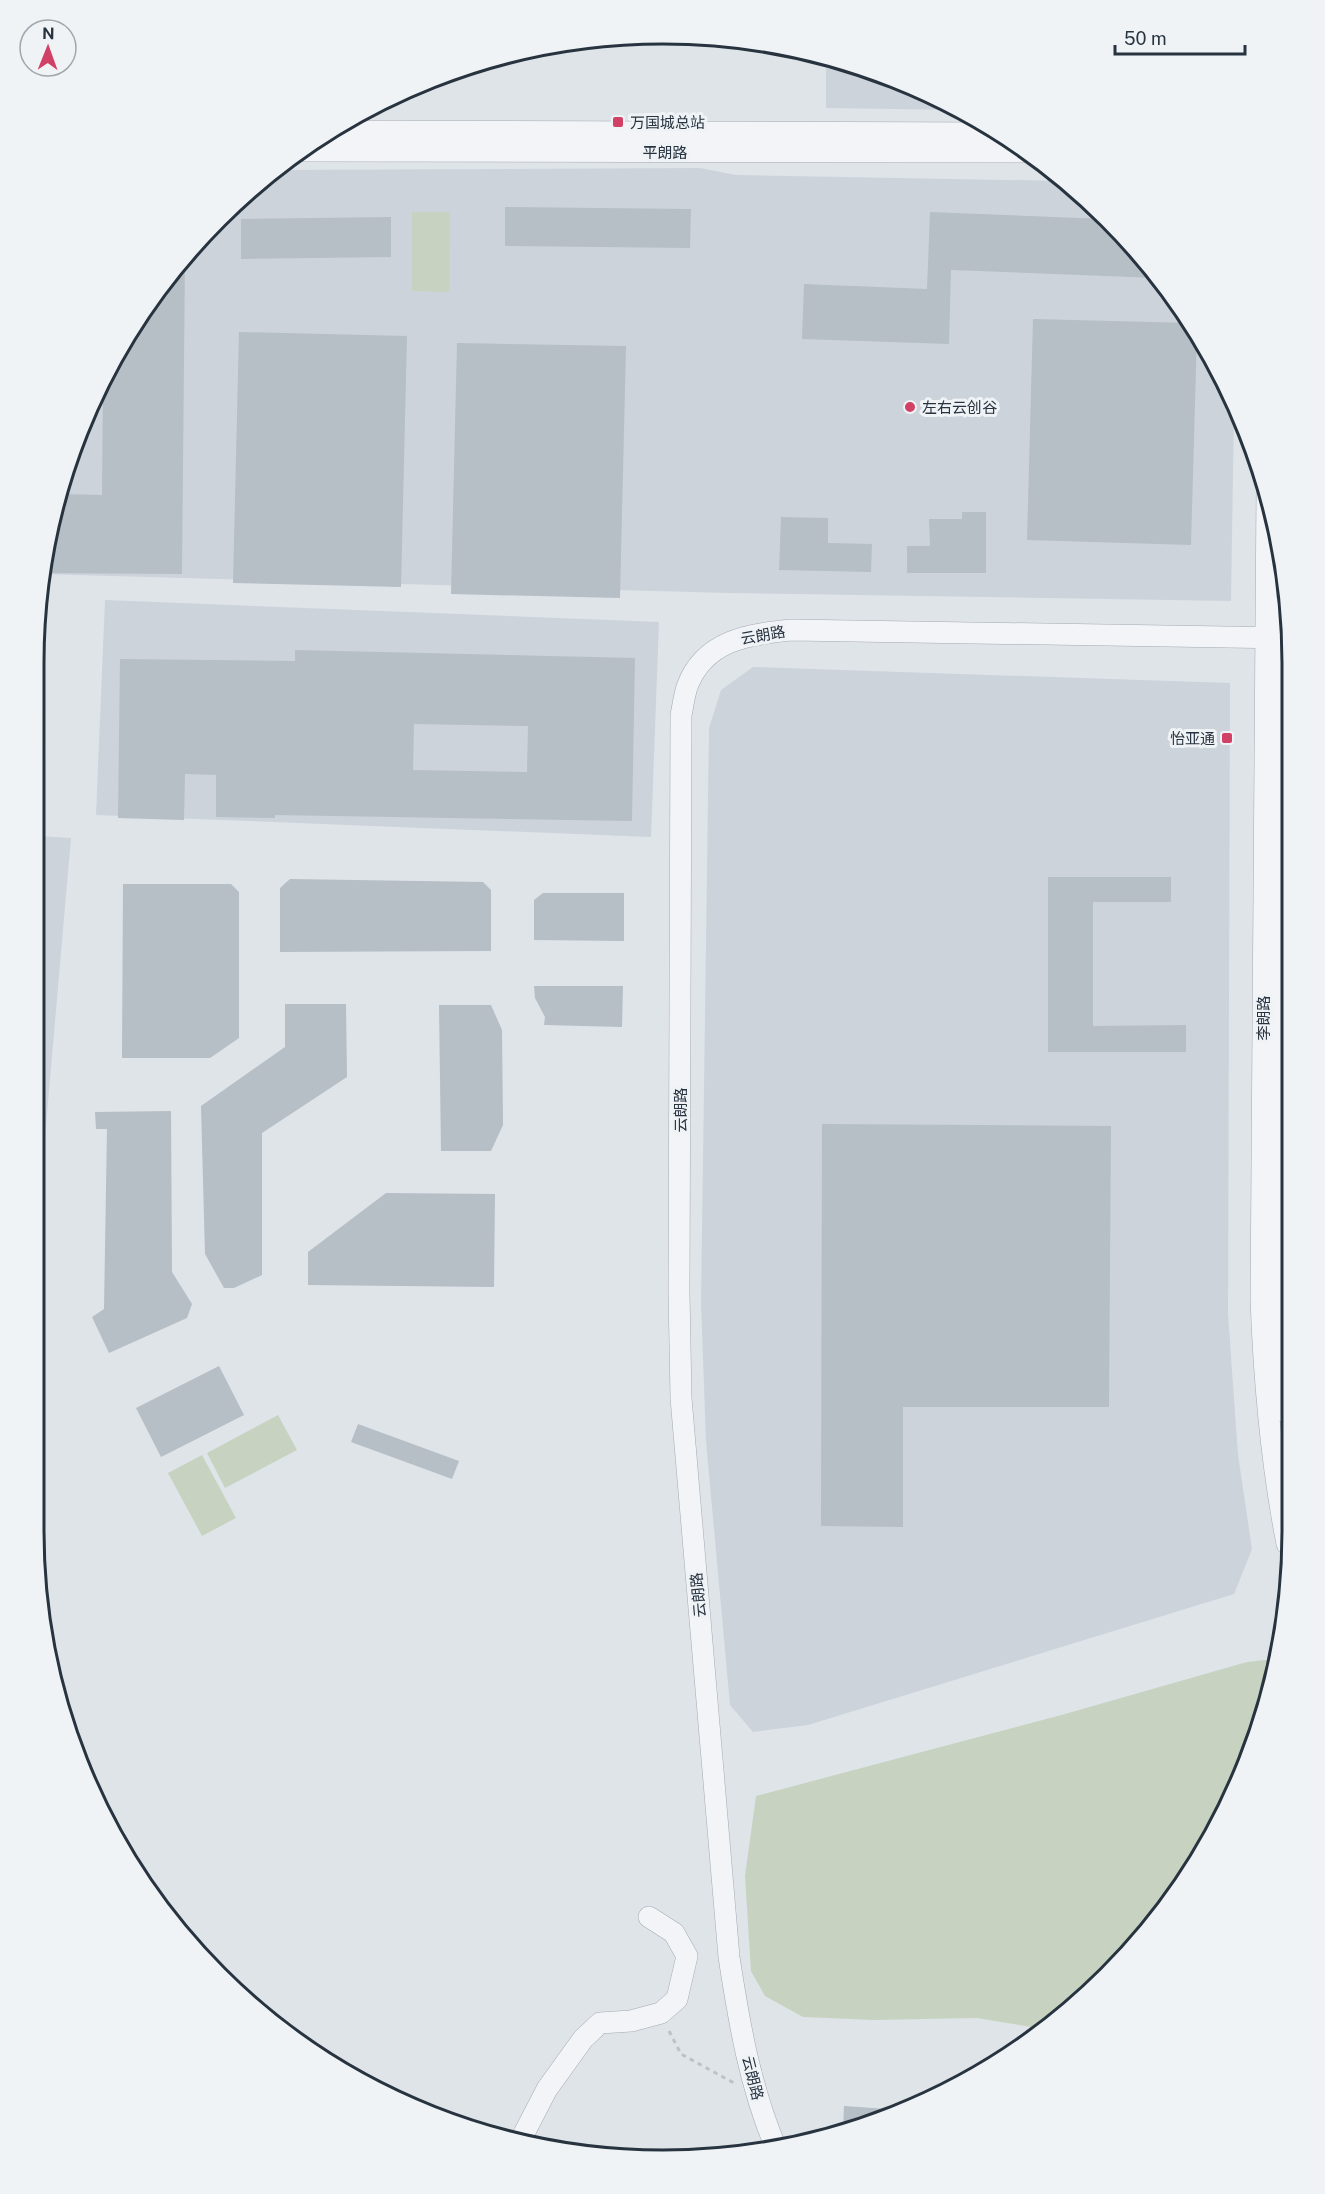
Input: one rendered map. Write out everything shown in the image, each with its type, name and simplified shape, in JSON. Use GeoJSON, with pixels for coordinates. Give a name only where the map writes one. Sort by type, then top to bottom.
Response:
{"type":"FeatureCollection","features":[{"type":"Feature","properties":{"kind":"street","name":"平朗路"},"geometry":{"type":"LineString","coordinates":[[345,131],[981,132]]}},
{"type":"Feature","properties":{"kind":"street","name":"平朗路"},"geometry":{"type":"LineString","coordinates":[[315,151],[1012,152]]}},
{"type":"Feature","properties":{"kind":"street","name":"李朗路"},"geometry":{"type":"LineString","coordinates":[[1267,529],[1266,637],[1277,1225],[1282,1327]]}},
{"type":"Feature","properties":{"kind":"street","name":"云朗路"},"geometry":{"type":"LineString","coordinates":[[773,2140],[755,2092],[739,2020],[729,1956],[681,1398],[679,1292],[681,715],[687,686],[703,660],[726,643],[758,633],[792,630],[1281,638]]}},
{"type":"Feature","properties":{"kind":"street","name":"李朗路"},"geometry":{"type":"LineString","coordinates":[[1282,932],[1277,1225],[1261,1299],[1263,1364],[1269,1428],[1282,1512]]}},
{"type":"Feature","properties":{"kind":"street"},"geometry":{"type":"LineString","coordinates":[[523,2134],[547,2089],[583,2038],[600,2023],[631,2020],[661,2013],[677,1999],[687,1956],[674,1933],[649,1917]]}},
{"type":"Feature","properties":{"kind":"path"},"geometry":{"type":"LineString","coordinates":[[661,2013],[681,2054],[755,2092]]}},
{"type":"Feature","properties":{"kind":"shaded area"},"geometry":{"type":"Polygon","coordinates":[[[826,66],[861,76],[941,110],[826,108],[826,66]]]}},
{"type":"Feature","properties":{"kind":"shaded area"},"geometry":{"type":"Polygon","coordinates":[[[700,168],[736,175],[1051,181],[1100,225],[1154,286],[1199,353],[1234,425],[1231,601],[729,593],[50,574],[55,542],[76,464],[107,389],[126,353],[171,286],[197,254],[254,197],[288,170],[700,168]]]}},
{"type":"Feature","properties":{"kind":"shaded area"},"geometry":{"type":"Polygon","coordinates":[[[105,600],[659,622],[651,837],[96,815],[105,600]]]}},
{"type":"Feature","properties":{"kind":"shaded area"},"geometry":{"type":"Polygon","coordinates":[[[753,667],[1230,683],[1228,1314],[1238,1455],[1252,1549],[1234,1594],[808,1725],[753,1732],[730,1705],[706,1441],[701,1303],[709,728],[721,690],[753,667]]]}},
{"type":"Feature","properties":{"kind":"shaded area"},"geometry":{"type":"Polygon","coordinates":[[[44,836],[71,838],[44,1148],[44,836]]]}},
{"type":"Feature","properties":{"kind":"green space"},"geometry":{"type":"Polygon","coordinates":[[[412,212],[450,212],[449,292],[412,291],[412,212]]]}},
{"type":"Feature","properties":{"kind":"green space"},"geometry":{"type":"Polygon","coordinates":[[[278,1415],[297,1450],[225,1488],[207,1453],[278,1415]]]}},
{"type":"Feature","properties":{"kind":"green space"},"geometry":{"type":"Polygon","coordinates":[[[202,1455],[236,1518],[202,1536],[168,1473],[202,1455]]]}},
{"type":"Feature","properties":{"kind":"green space"},"geometry":{"type":"Polygon","coordinates":[[[1268,1660],[1249,1730],[1218,1805],[1199,1841],[1154,1908],[1128,1940],[1071,1997],[1033,2027],[977,2018],[874,2020],[803,2017],[765,1996],[751,1971],[745,1876],[756,1796],[1065,1714],[1247,1662],[1268,1660]]]}},
{"type":"Feature","properties":{"kind":"building"},"geometry":{"type":"Polygon","coordinates":[[[505,207],[691,209],[690,248],[505,246],[505,207]]]}},
{"type":"Feature","properties":{"kind":"building"},"geometry":{"type":"Polygon","coordinates":[[[930,212],[1093,219],[1147,278],[951,270],[949,344],[802,339],[804,284],[927,289],[930,212]]]}},
{"type":"Feature","properties":{"kind":"building"},"geometry":{"type":"Polygon","coordinates":[[[391,217],[391,257],[241,259],[241,219],[391,217]]]}},
{"type":"Feature","properties":{"kind":"building"},"geometry":{"type":"Polygon","coordinates":[[[185,269],[182,574],[50,573],[55,542],[67,494],[102,495],[103,399],[126,353],[185,269]]]}},
{"type":"Feature","properties":{"kind":"building"},"geometry":{"type":"Polygon","coordinates":[[[1033,319],[1179,323],[1197,349],[1191,545],[1027,540],[1033,319]]]}},
{"type":"Feature","properties":{"kind":"building"},"geometry":{"type":"Polygon","coordinates":[[[239,332],[407,336],[401,587],[233,583],[239,332]]]}},
{"type":"Feature","properties":{"kind":"building"},"geometry":{"type":"Polygon","coordinates":[[[457,343],[626,346],[620,598],[451,594],[457,343]]]}},
{"type":"Feature","properties":{"kind":"building"},"geometry":{"type":"Polygon","coordinates":[[[962,512],[986,512],[986,573],[907,573],[907,546],[930,546],[929,519],[962,519],[962,512]]]}},
{"type":"Feature","properties":{"kind":"building"},"geometry":{"type":"Polygon","coordinates":[[[781,517],[828,518],[828,543],[872,544],[871,572],[779,570],[781,517]]]}},
{"type":"Feature","properties":{"kind":"building"},"geometry":{"type":"Polygon","coordinates":[[[295,650],[635,658],[632,821],[275,815],[275,818],[216,817],[216,775],[185,774],[184,820],[118,818],[120,659],[295,661],[295,650]],[[414,724],[413,770],[527,772],[528,726],[414,724]]]}},
{"type":"Feature","properties":{"kind":"building"},"geometry":{"type":"Polygon","coordinates":[[[1048,877],[1171,877],[1171,902],[1093,902],[1093,1026],[1186,1025],[1186,1052],[1048,1052],[1048,877]]]}},
{"type":"Feature","properties":{"kind":"building"},"geometry":{"type":"Polygon","coordinates":[[[290,879],[483,882],[491,890],[491,951],[280,952],[280,888],[290,879]]]}},
{"type":"Feature","properties":{"kind":"building"},"geometry":{"type":"Polygon","coordinates":[[[123,884],[231,884],[239,892],[239,1038],[210,1058],[122,1058],[123,884]]]}},
{"type":"Feature","properties":{"kind":"building"},"geometry":{"type":"Polygon","coordinates":[[[543,893],[624,893],[624,941],[534,940],[534,900],[543,893]]]}},
{"type":"Feature","properties":{"kind":"building"},"geometry":{"type":"Polygon","coordinates":[[[534,986],[623,986],[622,1027],[544,1025],[545,1017],[535,998],[534,986]]]}},
{"type":"Feature","properties":{"kind":"building"},"geometry":{"type":"Polygon","coordinates":[[[285,1004],[346,1004],[347,1077],[262,1133],[262,1275],[234,1288],[224,1288],[205,1254],[201,1106],[285,1047],[285,1004]]]}},
{"type":"Feature","properties":{"kind":"building"},"geometry":{"type":"Polygon","coordinates":[[[439,1005],[491,1005],[502,1030],[503,1125],[491,1151],[441,1151],[439,1005]]]}},
{"type":"Feature","properties":{"kind":"building"},"geometry":{"type":"Polygon","coordinates":[[[171,1111],[172,1272],[192,1304],[187,1318],[109,1353],[92,1317],[104,1309],[107,1129],[96,1129],[95,1112],[171,1111]]]}},
{"type":"Feature","properties":{"kind":"building"},"geometry":{"type":"Polygon","coordinates":[[[822,1124],[1111,1126],[1109,1407],[903,1407],[903,1527],[821,1526],[822,1124]]]}},
{"type":"Feature","properties":{"kind":"building"},"geometry":{"type":"Polygon","coordinates":[[[386,1193],[495,1194],[494,1287],[308,1285],[308,1252],[386,1193]]]}},
{"type":"Feature","properties":{"kind":"building"},"geometry":{"type":"Polygon","coordinates":[[[219,1366],[244,1415],[161,1457],[136,1408],[219,1366]]]}},
{"type":"Feature","properties":{"kind":"building"},"geometry":{"type":"Polygon","coordinates":[[[358,1424],[459,1461],[452,1479],[351,1442],[358,1424]]]}},
{"type":"Feature","properties":{"kind":"building"},"geometry":{"type":"Polygon","coordinates":[[[844,2106],[884,2109],[861,2118],[843,2123],[844,2106]]]}},
{"type":"Feature","properties":{"kind":"place","name":"万国城总站"},"geometry":{"type":"Point","coordinates":[618,122]}},
{"type":"Feature","properties":{"kind":"place","name":"左右云创谷"},"geometry":{"type":"Point","coordinates":[910,407]}},
{"type":"Feature","properties":{"kind":"place","name":"怡亚通"},"geometry":{"type":"Point","coordinates":[1227,738]}}]}
